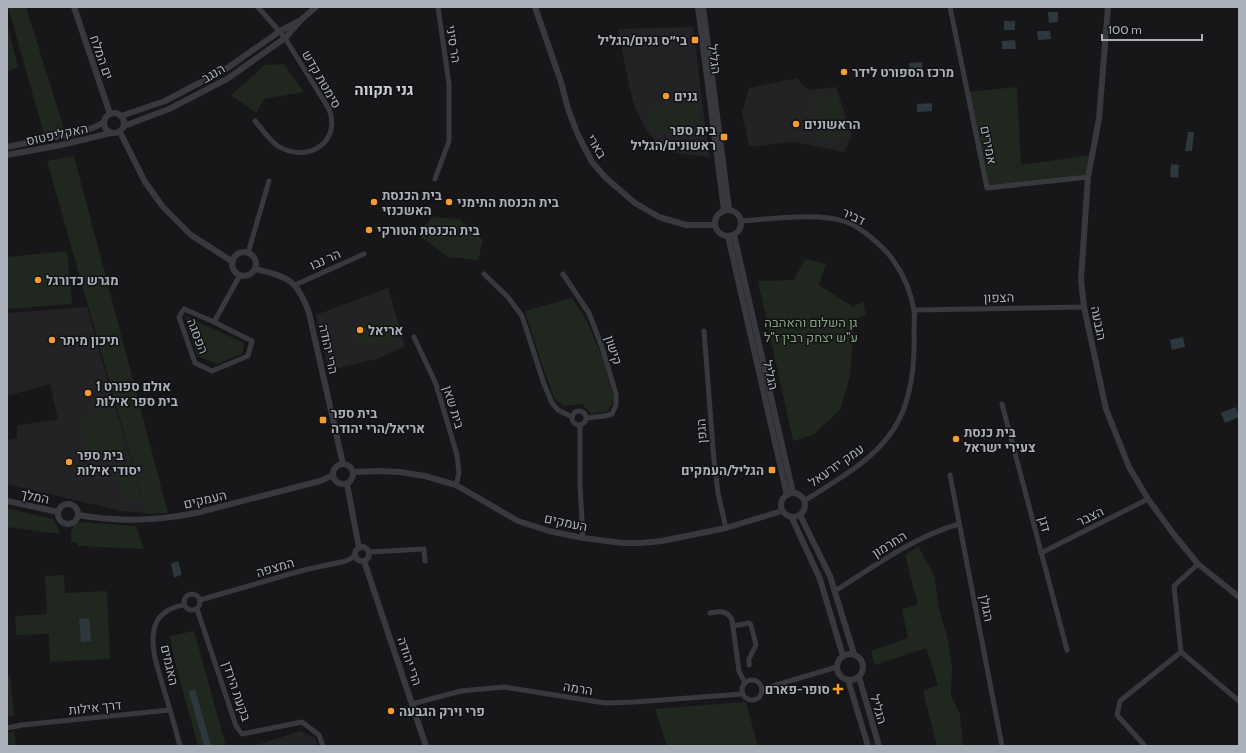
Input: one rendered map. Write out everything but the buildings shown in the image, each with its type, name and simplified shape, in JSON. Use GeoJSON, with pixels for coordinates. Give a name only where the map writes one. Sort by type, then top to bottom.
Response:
{"type":"FeatureCollection","features":[{"type":"Feature","properties":{"kind":"street","name":"ים המלח"},"geometry":{"type":"LineString","coordinates":[[74,7],[110,114]]}},
{"type":"Feature","properties":{"kind":"street","name":"סימטת קדש"},"geometry":{"type":"LineString","coordinates":[[255,121],[277,146],[292,152],[316,149],[324,144],[329,136],[332,126],[332,116],[329,109],[286,38],[258,7]]}},
{"type":"Feature","properties":{"kind":"street","name":"הנגב"},"geometry":{"type":"LineString","coordinates":[[122,129],[169,109],[226,79],[286,38],[302,19],[316,7]]}},
{"type":"Feature","properties":{"kind":"street","name":"הר סיני"},"geometry":{"type":"LineString","coordinates":[[435,179],[449,141],[449,84],[438,7]]}},
{"type":"Feature","properties":{"kind":"street","name":"בארי"},"geometry":{"type":"LineString","coordinates":[[535,7],[561,82],[568,109],[578,135],[592,162],[606,178],[635,203],[659,217],[686,225],[715,225]]}},
{"type":"Feature","properties":{"kind":"street","name":"הגליל"},"geometry":{"type":"LineString","coordinates":[[698,7],[727,210]]}},
{"type":"Feature","properties":{"kind":"street","name":"הגליל"},"geometry":{"type":"LineString","coordinates":[[703,7],[727,210]]}},
{"type":"Feature","properties":{"kind":"street","name":"אמירים"},"geometry":{"type":"LineString","coordinates":[[950,7],[987,188],[1088,177]]}},
{"type":"Feature","properties":{"kind":"street","name":"הגבעה"},"geometry":{"type":"LineString","coordinates":[[1108,7],[1099,119],[1088,177],[1081,279],[1084,307],[1106,409],[1130,467],[1148,500],[1198,564],[1239,597]]}},
{"type":"Feature","properties":{"kind":"street","name":"הנגב"},"geometry":{"type":"LineString","coordinates":[[121,116],[165,101],[219,73],[280,31],[302,19]]}},
{"type":"Feature","properties":{"kind":"street"},"geometry":{"type":"LineString","coordinates":[[122,129],[114,134],[105,129],[104,122],[107,116],[117,113],[124,120],[122,129],[145,182],[163,207],[191,235],[233,262]]}},
{"type":"Feature","properties":{"kind":"street","name":"האקליפטוס"},"geometry":{"type":"LineString","coordinates":[[7,147],[84,131],[104,122]]}},
{"type":"Feature","properties":{"kind":"street","name":"האקליפטוס"},"geometry":{"type":"LineString","coordinates":[[7,155],[61,145],[111,133]]}},
{"type":"Feature","properties":{"kind":"street"},"geometry":{"type":"LineString","coordinates":[[248,253],[269,181]]}},
{"type":"Feature","properties":{"kind":"street"},"geometry":{"type":"LineString","coordinates":[[727,210],[737,213],[741,221],[740,228],[731,236],[719,233],[715,225],[718,213],[727,210]]}},
{"type":"Feature","properties":{"kind":"street","name":"דביר"},"geometry":{"type":"LineString","coordinates":[[741,221],[793,217],[830,218],[847,222],[863,231],[892,259],[905,282],[914,310]]}},
{"type":"Feature","properties":{"kind":"street","name":"הגליל"},"geometry":{"type":"LineString","coordinates":[[731,236],[790,494]]}},
{"type":"Feature","properties":{"kind":"street"},"geometry":{"type":"LineString","coordinates":[[244,252],[248,253],[254,258],[256,265],[255,269],[250,274],[244,276],[240,275],[234,270],[233,262],[237,255],[244,252]]}},
{"type":"Feature","properties":{"kind":"street","name":"הר נבו"},"geometry":{"type":"LineString","coordinates":[[295,285],[364,254]]}},
{"type":"Feature","properties":{"kind":"street","name":"הרי יהודה"},"geometry":{"type":"LineString","coordinates":[[255,269],[284,277],[295,285],[304,298],[309,313],[343,464]]}},
{"type":"Feature","properties":{"kind":"street"},"geometry":{"type":"LineString","coordinates":[[484,274],[507,296],[522,316],[544,384],[552,403],[558,410],[572,417],[574,423],[580,425]]}},
{"type":"Feature","properties":{"kind":"street","name":"קישון"},"geometry":{"type":"LineString","coordinates":[[564,274],[589,313],[602,347],[616,394],[616,405],[612,414],[586,418]]}},
{"type":"Feature","properties":{"kind":"street","name":"הפסגה"},"geometry":{"type":"LineString","coordinates":[[214,322],[240,275]]}},
{"type":"Feature","properties":{"kind":"street","name":"הצפון"},"geometry":{"type":"LineString","coordinates":[[914,310],[1084,307]]}},
{"type":"Feature","properties":{"kind":"street","name":"הפסגה"},"geometry":{"type":"LineString","coordinates":[[184,309],[214,322],[252,341],[248,356],[212,371],[195,363],[179,317],[184,309]]}},
{"type":"Feature","properties":{"kind":"street","name":"עמק יזרעאל"},"geometry":{"type":"LineString","coordinates":[[804,500],[857,467],[878,448],[894,430],[905,407],[911,380],[915,352],[914,310]]}},
{"type":"Feature","properties":{"kind":"street","name":"הגפן"},"geometry":{"type":"LineString","coordinates":[[704,331],[714,461],[718,493],[726,528]]}},
{"type":"Feature","properties":{"kind":"street","name":"בית שאן"},"geometry":{"type":"LineString","coordinates":[[414,338],[436,384],[457,455],[459,473],[456,485]]}},
{"type":"Feature","properties":{"kind":"street","name":"דגן"},"geometry":{"type":"LineString","coordinates":[[1002,404],[1067,650]]}},
{"type":"Feature","properties":{"kind":"street"},"geometry":{"type":"LineString","coordinates":[[572,417],[576,412],[581,412],[584,414],[586,418],[584,423],[580,425]]}},
{"type":"Feature","properties":{"kind":"street"},"geometry":{"type":"LineString","coordinates":[[580,425],[580,486],[583,538]]}},
{"type":"Feature","properties":{"kind":"street"},"geometry":{"type":"LineString","coordinates":[[343,464],[350,467],[353,472],[352,479],[347,484],[338,483],[333,475],[337,467],[343,464]]}},
{"type":"Feature","properties":{"kind":"street","name":"העמקים"},"geometry":{"type":"LineString","coordinates":[[353,472],[400,472],[425,476],[456,485],[518,521],[550,531],[583,538],[623,543],[662,541],[726,528],[782,511]]}},
{"type":"Feature","properties":{"kind":"street","name":"העמקים"},"geometry":{"type":"LineString","coordinates":[[78,515],[104,519],[130,520],[178,517],[320,481],[333,475]]}},
{"type":"Feature","properties":{"kind":"street","name":"הגולן"},"geometry":{"type":"LineString","coordinates":[[950,475],[1002,746]]}},
{"type":"Feature","properties":{"kind":"street"},"geometry":{"type":"LineString","coordinates":[[347,484],[360,548]]}},
{"type":"Feature","properties":{"kind":"street"},"geometry":{"type":"LineString","coordinates":[[790,494],[798,494],[804,500],[805,508],[800,515],[792,518],[784,515],[781,503],[782,499],[790,494]]}},
{"type":"Feature","properties":{"kind":"street","name":"הצבר"},"geometry":{"type":"LineString","coordinates":[[1041,552],[1148,500]]}},
{"type":"Feature","properties":{"kind":"street","name":"המלך"},"geometry":{"type":"LineString","coordinates":[[7,501],[58,512]]}},
{"type":"Feature","properties":{"kind":"street"},"geometry":{"type":"LineString","coordinates":[[70,504],[76,508],[78,515],[74,522],[66,523],[60,520],[58,512],[62,506],[70,504]]}},
{"type":"Feature","properties":{"kind":"street"},"geometry":{"type":"LineString","coordinates":[[800,515],[830,576],[854,654]]}},
{"type":"Feature","properties":{"kind":"street"},"geometry":{"type":"LineString","coordinates":[[792,518],[820,579],[843,656]]}},
{"type":"Feature","properties":{"kind":"street","name":"החרמון"},"geometry":{"type":"LineString","coordinates":[[835,592],[916,541],[940,529],[959,524]]}},
{"type":"Feature","properties":{"kind":"street"},"geometry":{"type":"LineString","coordinates":[[369,552],[369,557],[364,561],[357,559],[355,554],[357,549],[364,547],[369,552],[424,549],[425,561]]}},
{"type":"Feature","properties":{"kind":"street","name":"המצפה"},"geometry":{"type":"LineString","coordinates":[[200,600],[304,570],[346,561],[352,558],[355,554]]}},
{"type":"Feature","properties":{"kind":"street","name":"הרי יהודה"},"geometry":{"type":"LineString","coordinates":[[364,561],[426,746]]}},
{"type":"Feature","properties":{"kind":"street"},"geometry":{"type":"LineString","coordinates":[[1198,564],[1174,586],[1181,652],[1239,702]]}},
{"type":"Feature","properties":{"kind":"street"},"geometry":{"type":"LineString","coordinates":[[190,594],[197,595],[200,600],[200,605],[197,609],[190,610],[184,605],[185,598],[190,594]]}},
{"type":"Feature","properties":{"kind":"street","name":"האגמים"},"geometry":{"type":"LineString","coordinates":[[180,746],[156,661],[153,641],[154,629],[162,615],[173,607],[184,605]]}},
{"type":"Feature","properties":{"kind":"street","name":"בקעת הירדן"},"geometry":{"type":"LineString","coordinates":[[197,609],[236,726],[242,734],[302,722],[319,734],[323,746]]}},
{"type":"Feature","properties":{"kind":"street"},"geometry":{"type":"LineString","coordinates":[[710,613],[726,612],[730,615],[740,670],[745,683]]}},
{"type":"Feature","properties":{"kind":"street"},"geometry":{"type":"LineString","coordinates":[[733,626],[745,623],[749,623],[751,625],[756,644],[749,659],[749,665]]}},
{"type":"Feature","properties":{"kind":"street"},"geometry":{"type":"LineString","coordinates":[[1145,746],[1117,715],[1120,701],[1181,652]]}},
{"type":"Feature","properties":{"kind":"street"},"geometry":{"type":"LineString","coordinates":[[850,653],[854,654],[861,658],[864,669],[859,677],[853,680],[848,680],[839,674],[837,667],[839,659],[850,653]]}},
{"type":"Feature","properties":{"kind":"street"},"geometry":{"type":"LineString","coordinates":[[762,689],[837,667]]}},
{"type":"Feature","properties":{"kind":"street","name":"הגליל"},"geometry":{"type":"LineString","coordinates":[[859,677],[879,746]]}},
{"type":"Feature","properties":{"kind":"street","name":"הגליל"},"geometry":{"type":"LineString","coordinates":[[848,680],[868,746]]}},
{"type":"Feature","properties":{"kind":"street"},"geometry":{"type":"LineString","coordinates":[[748,681],[756,681],[762,689],[760,696],[755,700],[748,700],[742,694],[742,689],[748,681]]}},
{"type":"Feature","properties":{"kind":"street","name":"הרמה"},"geometry":{"type":"LineString","coordinates":[[412,704],[461,691],[504,687],[605,703],[742,694]]}},
{"type":"Feature","properties":{"kind":"street","name":"דרך אילות"},"geometry":{"type":"LineString","coordinates":[[22,725],[170,710]]}},
{"type":"Feature","properties":{"kind":"street"},"geometry":{"type":"LineString","coordinates":[[7,724],[22,725]]}},
{"type":"Feature","properties":{"kind":"street"},"geometry":{"type":"LineString","coordinates":[[7,728],[22,725]]}},
{"type":"Feature","properties":{"kind":"shaded area"},"geometry":{"type":"Polygon","coordinates":[[[1048,12],[1058,12],[1058,22],[1049,23],[1048,12]]]}},
{"type":"Feature","properties":{"kind":"shaded area"},"geometry":{"type":"Polygon","coordinates":[[[1004,21],[1015,21],[1015,30],[1004,30],[1004,21]]]}},
{"type":"Feature","properties":{"kind":"shaded area","name":"גנים"},"geometry":{"type":"Polygon","coordinates":[[[693,27],[709,157],[674,153],[655,141],[646,129],[635,108],[618,29],[693,27]]]}},
{"type":"Feature","properties":{"kind":"shaded area"},"geometry":{"type":"Polygon","coordinates":[[[1037,31],[1050,31],[1051,39],[1038,40],[1037,31]]]}},
{"type":"Feature","properties":{"kind":"shaded area"},"geometry":{"type":"Polygon","coordinates":[[[1015,40],[1016,49],[1002,49],[1002,41],[1015,40]]]}},
{"type":"Feature","properties":{"kind":"shaded area"},"geometry":{"type":"Polygon","coordinates":[[[922,62],[922,71],[910,72],[909,63],[922,62]]]}},
{"type":"Feature","properties":{"kind":"shaded area","name":"הראשונים"},"geometry":{"type":"Polygon","coordinates":[[[797,78],[808,90],[836,87],[852,136],[844,152],[794,142],[749,147],[742,112],[749,88],[797,78]]]}},
{"type":"Feature","properties":{"kind":"shaded area"},"geometry":{"type":"Polygon","coordinates":[[[932,103],[932,111],[917,112],[917,104],[932,103]]]}},
{"type":"Feature","properties":{"kind":"shaded area"},"geometry":{"type":"Polygon","coordinates":[[[1188,132],[1194,132],[1192,151],[1185,151],[1188,132]]]}},
{"type":"Feature","properties":{"kind":"shaded area"},"geometry":{"type":"Polygon","coordinates":[[[1171,164],[1179,165],[1178,178],[1170,177],[1171,164]]]}},
{"type":"Feature","properties":{"kind":"shaded area","name":"אריאל"},"geometry":{"type":"Polygon","coordinates":[[[388,288],[405,346],[377,359],[329,370],[316,315],[388,288]]]}},
{"type":"Feature","properties":{"kind":"shaded area","name":"בית ספר יסודי אילות"},"geometry":{"type":"Polygon","coordinates":[[[87,307],[147,513],[121,511],[7,484],[7,440],[17,438],[17,425],[58,420],[50,384],[7,396],[7,313],[87,307]]]}},
{"type":"Feature","properties":{"kind":"shaded area"},"geometry":{"type":"Polygon","coordinates":[[[1183,337],[1185,347],[1172,350],[1170,340],[1183,337]]]}},
{"type":"Feature","properties":{"kind":"shaded area"},"geometry":{"type":"Polygon","coordinates":[[[1236,407],[1239,417],[1225,423],[1221,413],[1236,407]]]}},
{"type":"Feature","properties":{"kind":"shaded area"},"geometry":{"type":"Polygon","coordinates":[[[178,561],[182,574],[174,578],[171,564],[178,561]]]}},
{"type":"Feature","properties":{"kind":"shaded area"},"geometry":{"type":"Polygon","coordinates":[[[89,618],[91,641],[81,642],[79,619],[89,618]]]}},
{"type":"Feature","properties":{"kind":"shaded area"},"geometry":{"type":"Polygon","coordinates":[[[195,689],[211,746],[204,746],[189,692],[195,689]]]}},
{"type":"Feature","properties":{"kind":"shaded area"},"geometry":{"type":"Polygon","coordinates":[[[300,731],[315,738],[317,746],[253,746],[300,731]]]}},
{"type":"Feature","properties":{"kind":"green space"},"geometry":{"type":"Polygon","coordinates":[[[8,7],[26,7],[64,129],[44,134],[8,7]]]}},
{"type":"Feature","properties":{"kind":"green space"},"geometry":{"type":"Polygon","coordinates":[[[7,23],[18,68],[7,71],[7,23]]]}},
{"type":"Feature","properties":{"kind":"green space"},"geometry":{"type":"Polygon","coordinates":[[[284,64],[304,92],[264,99],[256,113],[231,95],[265,65],[284,64]]]}},
{"type":"Feature","properties":{"kind":"green space"},"geometry":{"type":"Polygon","coordinates":[[[1017,87],[1021,165],[1092,155],[1088,177],[987,188],[967,92],[1017,87]]]}},
{"type":"Feature","properties":{"kind":"green space"},"geometry":{"type":"Polygon","coordinates":[[[838,93],[845,136],[820,141],[812,97],[838,93]]]}},
{"type":"Feature","properties":{"kind":"green space"},"geometry":{"type":"Polygon","coordinates":[[[698,103],[700,128],[649,133],[647,108],[698,103]]]}},
{"type":"Feature","properties":{"kind":"green space"},"geometry":{"type":"Polygon","coordinates":[[[74,156],[168,513],[147,514],[47,161],[74,156]]]}},
{"type":"Feature","properties":{"kind":"green space"},"geometry":{"type":"Polygon","coordinates":[[[432,217],[459,219],[483,240],[478,260],[448,257],[418,235],[432,217]]]}},
{"type":"Feature","properties":{"kind":"green space","name":"מגרש כדורגל"},"geometry":{"type":"Polygon","coordinates":[[[67,251],[72,304],[7,309],[7,257],[67,251]]]}},
{"type":"Feature","properties":{"kind":"green space","name":"גן השלום והאהבה ע\"ש יצחק רבין ז\"ל"},"geometry":{"type":"Polygon","coordinates":[[[805,259],[826,264],[819,285],[853,307],[863,301],[866,315],[854,320],[850,376],[840,410],[813,435],[793,441],[758,281],[794,280],[805,259]]]}},
{"type":"Feature","properties":{"kind":"green space"},"geometry":{"type":"Polygon","coordinates":[[[572,298],[587,321],[604,362],[613,395],[612,405],[606,412],[591,414],[582,404],[564,406],[555,399],[542,365],[525,311],[572,298]]]}},
{"type":"Feature","properties":{"kind":"green space"},"geometry":{"type":"Polygon","coordinates":[[[185,316],[244,343],[242,354],[217,364],[197,356],[185,316]]]}},
{"type":"Feature","properties":{"kind":"green space"},"geometry":{"type":"Polygon","coordinates":[[[394,321],[395,343],[357,344],[357,323],[394,321]]]}},
{"type":"Feature","properties":{"kind":"green space"},"geometry":{"type":"Polygon","coordinates":[[[112,408],[124,450],[92,460],[79,418],[112,408]]]}},
{"type":"Feature","properties":{"kind":"green space"},"geometry":{"type":"Polygon","coordinates":[[[131,461],[141,499],[125,503],[115,465],[131,461]]]}},
{"type":"Feature","properties":{"kind":"green space"},"geometry":{"type":"Polygon","coordinates":[[[7,508],[53,519],[59,529],[60,534],[7,527],[7,508]]]}},
{"type":"Feature","properties":{"kind":"green space"},"geometry":{"type":"Polygon","coordinates":[[[80,522],[136,526],[144,549],[78,546],[78,543],[71,542],[71,533],[73,526],[80,522]]]}},
{"type":"Feature","properties":{"kind":"green space"},"geometry":{"type":"Polygon","coordinates":[[[918,546],[934,575],[939,609],[948,640],[952,666],[951,696],[960,714],[963,746],[937,746],[923,691],[938,685],[926,648],[875,665],[871,651],[908,638],[902,609],[918,605],[905,555],[918,546]]]}},
{"type":"Feature","properties":{"kind":"green space"},"geometry":{"type":"Polygon","coordinates":[[[64,575],[65,593],[107,591],[110,659],[50,662],[49,634],[16,635],[15,616],[47,614],[45,576],[64,575]]]}},
{"type":"Feature","properties":{"kind":"green space"},"geometry":{"type":"Polygon","coordinates":[[[194,631],[226,746],[198,746],[176,666],[170,636],[194,631]]]}},
{"type":"Feature","properties":{"kind":"green space"},"geometry":{"type":"Polygon","coordinates":[[[7,676],[10,676],[14,716],[7,717],[7,676]]]}},
{"type":"Feature","properties":{"kind":"green space"},"geometry":{"type":"Polygon","coordinates":[[[746,702],[758,746],[667,746],[655,709],[746,702]]]}},
{"type":"Feature","properties":{"kind":"green space"},"geometry":{"type":"Polygon","coordinates":[[[14,731],[16,746],[7,746],[7,733],[14,731]]]}},
{"type":"Feature","properties":{"kind":"place","name":"בי״ס גנים/הגליל"},"geometry":{"type":"Point","coordinates":[695,40]}},
{"type":"Feature","properties":{"kind":"place","name":"מרכז הספורט לידר"},"geometry":{"type":"Point","coordinates":[844,72]}},
{"type":"Feature","properties":{"kind":"place","name":"גנים"},"geometry":{"type":"Point","coordinates":[666,96]}},
{"type":"Feature","properties":{"kind":"place","name":"הראשונים"},"geometry":{"type":"Point","coordinates":[796,124]}},
{"type":"Feature","properties":{"kind":"place","name":"בית ספר ראשונים/הגליל"},"geometry":{"type":"Point","coordinates":[724,137]}},
{"type":"Feature","properties":{"kind":"place","name":"בית הכנסת האשכנזי"},"geometry":{"type":"Point","coordinates":[374,202]}},
{"type":"Feature","properties":{"kind":"place","name":"בית הכנסת התימני"},"geometry":{"type":"Point","coordinates":[449,202]}},
{"type":"Feature","properties":{"kind":"place","name":"בית הכנסת הטורקי"},"geometry":{"type":"Point","coordinates":[369,230]}},
{"type":"Feature","properties":{"kind":"place","name":"מגרש כדורגל"},"geometry":{"type":"Point","coordinates":[38,280]}},
{"type":"Feature","properties":{"kind":"place","name":"אריאל"},"geometry":{"type":"Point","coordinates":[360,330]}},
{"type":"Feature","properties":{"kind":"place","name":"תיכון מיתר"},"geometry":{"type":"Point","coordinates":[52,340]}},
{"type":"Feature","properties":{"kind":"place","name":"אולם ספורט 1 בית ספר אילות"},"geometry":{"type":"Point","coordinates":[88,393]}},
{"type":"Feature","properties":{"kind":"place","name":"בית ספר אריאל/הרי יהודה"},"geometry":{"type":"Point","coordinates":[323,420]}},
{"type":"Feature","properties":{"kind":"place","name":"בית כנסת צעירי ישראל"},"geometry":{"type":"Point","coordinates":[956,439]}},
{"type":"Feature","properties":{"kind":"place","name":"בית ספר יסודי אילות"},"geometry":{"type":"Point","coordinates":[69,462]}},
{"type":"Feature","properties":{"kind":"place","name":"הגליל/העמקים"},"geometry":{"type":"Point","coordinates":[772,470]}},
{"type":"Feature","properties":{"kind":"place","name":"סופר-פארם"},"geometry":{"type":"Point","coordinates":[838,689]}},
{"type":"Feature","properties":{"kind":"place","name":"פרי וירק הגבעה"},"geometry":{"type":"Point","coordinates":[391,711]}},
{"type":"Feature","properties":{"kind":"district","name":"גני תקווה"},"geometry":{"type":"Point","coordinates":[384,90]}}]}
